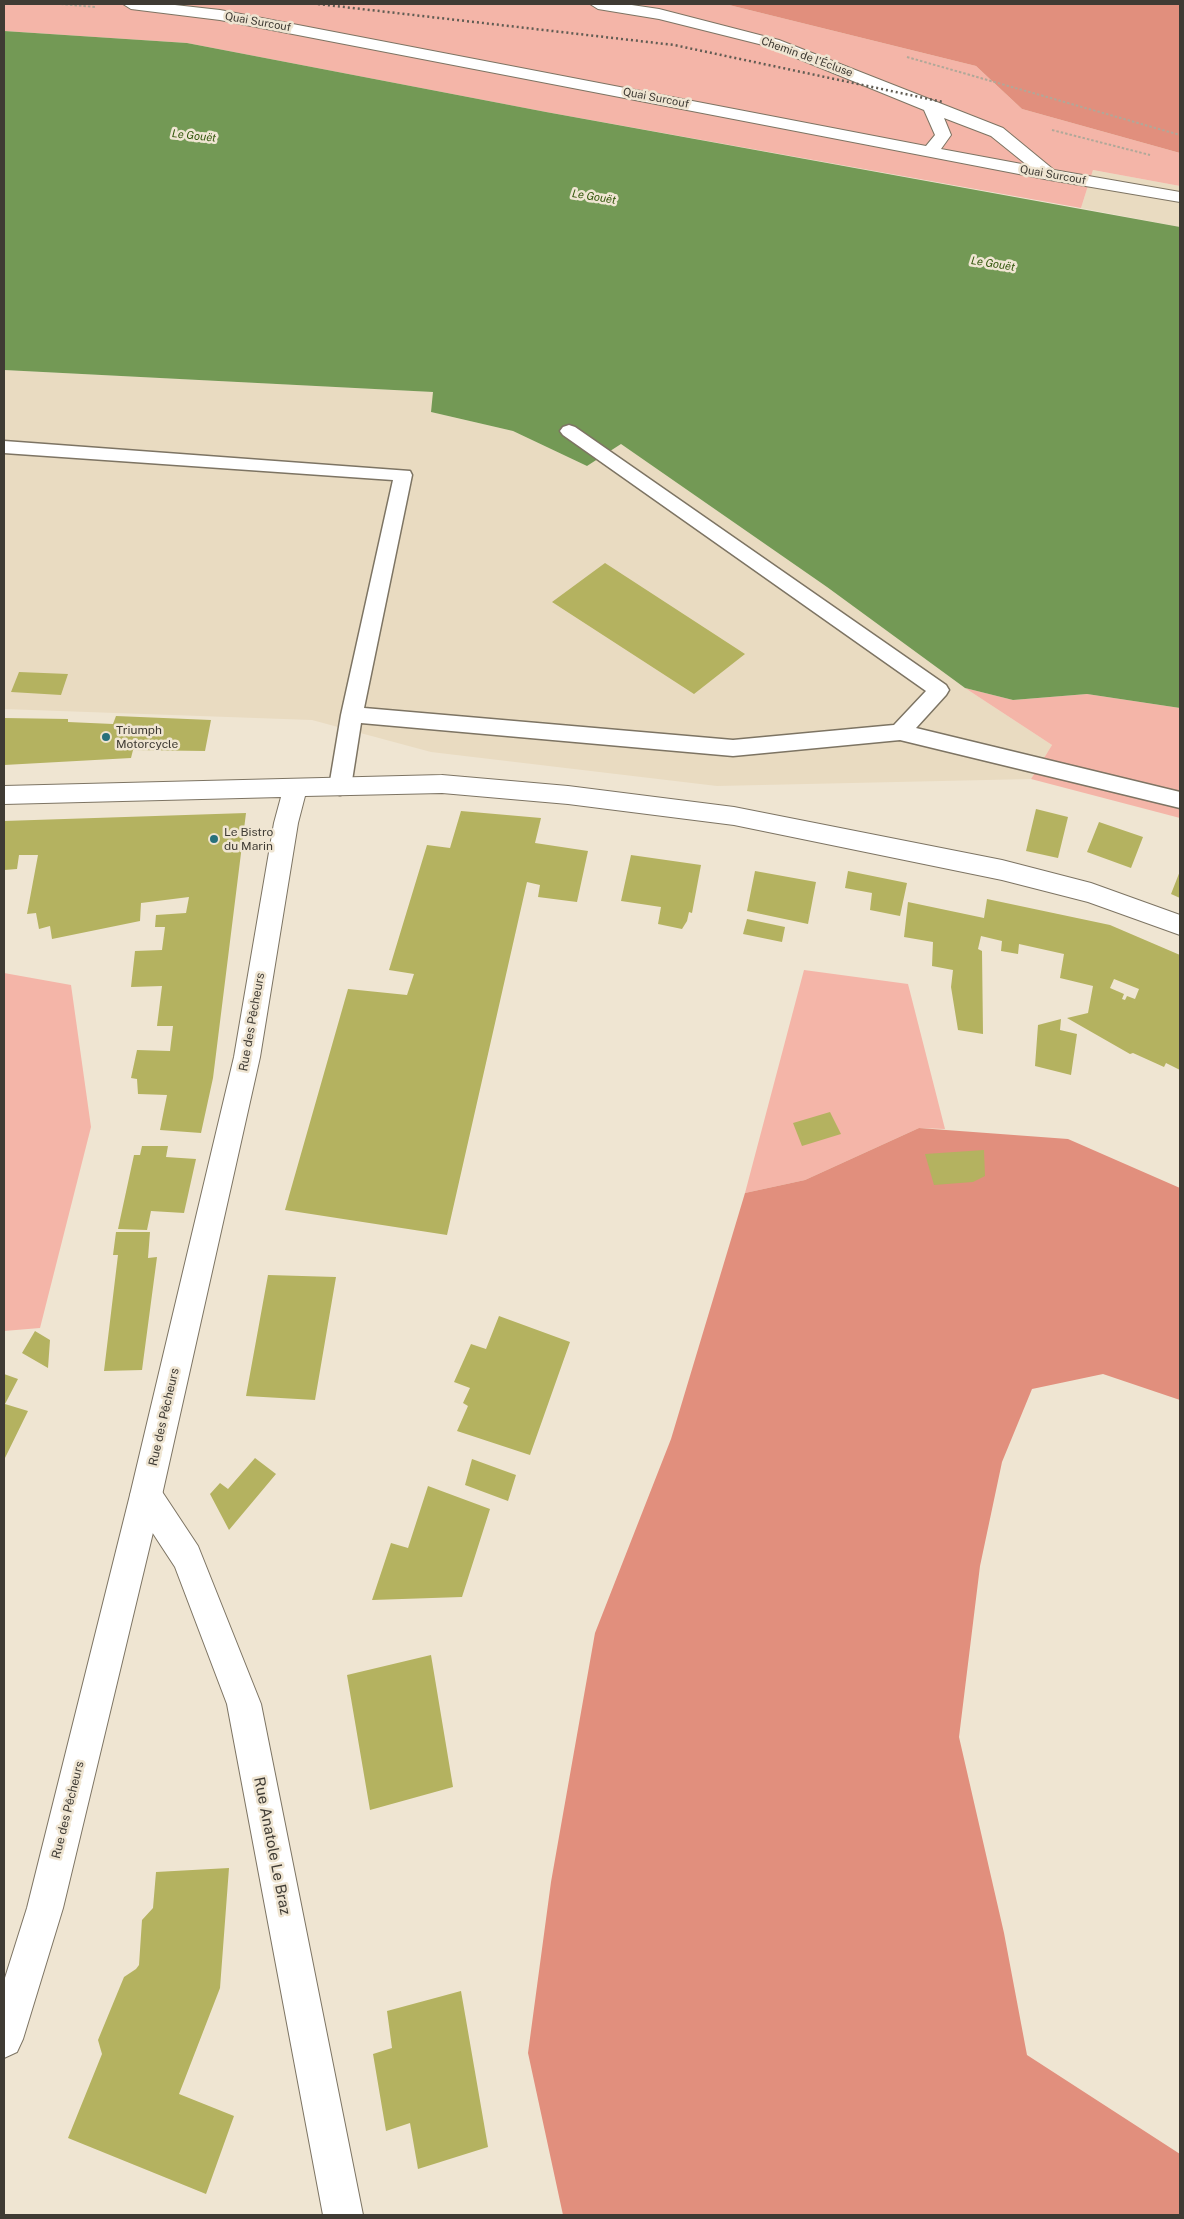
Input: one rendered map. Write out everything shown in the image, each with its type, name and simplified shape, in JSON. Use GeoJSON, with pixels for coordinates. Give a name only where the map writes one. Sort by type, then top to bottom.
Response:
{"type":"FeatureCollection","features":[{"type":"Feature","properties":{"kind":"street","name":"Quai Surcouf"},"geometry":{"type":"LineString","coordinates":[[131,4],[249,20],[931,151],[1050,176],[1180,197]]}},
{"type":"Feature","properties":{"kind":"street","name":"Chemin de l'Écluse"},"geometry":{"type":"LineString","coordinates":[[598,4],[660,14],[773,43],[997,132],[1050,176]]}},
{"type":"Feature","properties":{"kind":"street"},"geometry":{"type":"LineString","coordinates":[[931,107],[944,135],[931,151]]}},
{"type":"Feature","properties":{"kind":"street"},"geometry":{"type":"LineString","coordinates":[[4,795],[442,784],[568,795],[734,816],[1002,870],[1091,893],[1180,925]]}},
{"type":"Feature","properties":{"kind":"street","name":"Rue des Pêcheurs"},"geometry":{"type":"LineString","coordinates":[[4,2039],[45,1908],[146,1495],[247,1057],[286,823],[295,788]]}},
{"type":"Feature","properties":{"kind":"street","name":"Rue Anatole Le Braz"},"geometry":{"type":"LineString","coordinates":[[146,1495],[187,1557],[244,1704],[343,2215]]}},
{"type":"Feature","properties":{"kind":"lane"},"geometry":{"type":"LineString","coordinates":[[569,431],[939,690],[900,732]]}},
{"type":"Feature","properties":{"kind":"lane"},"geometry":{"type":"LineString","coordinates":[[4,447],[403,475],[352,715],[340,787]]}},
{"type":"Feature","properties":{"kind":"lane"},"geometry":{"type":"LineString","coordinates":[[352,715],[733,748],[900,732],[1180,800]]}},
{"type":"Feature","properties":{"kind":"path"},"geometry":{"type":"LineString","coordinates":[[906,57],[1180,135]]}},
{"type":"Feature","properties":{"kind":"path"},"geometry":{"type":"LineString","coordinates":[[1047,129],[1151,156]]}},
{"type":"Feature","properties":{"kind":"shaded area"},"geometry":{"type":"Polygon","coordinates":[[[4,4],[725,4],[976,66],[1022,109],[1180,153],[1180,186],[1093,170],[1081,208],[546,112],[187,43],[4,31],[4,4]]]}},
{"type":"Feature","properties":{"kind":"shaded area"},"geometry":{"type":"Polygon","coordinates":[[[725,4],[1180,4],[1180,153],[1022,109],[976,66],[725,4]]]}},
{"type":"Feature","properties":{"kind":"shaded area"},"geometry":{"type":"Polygon","coordinates":[[[1093,170],[1180,186],[1180,227],[1081,208],[1093,170]]]}},
{"type":"Feature","properties":{"kind":"shaded area"},"geometry":{"type":"Polygon","coordinates":[[[4,370],[434,392],[431,412],[513,431],[587,466],[621,444],[827,587],[965,688],[1052,745],[1031,779],[717,786],[431,752],[312,720],[4,709],[4,370]]]}},
{"type":"Feature","properties":{"kind":"shaded area"},"geometry":{"type":"Polygon","coordinates":[[[965,688],[1013,700],[1087,694],[1180,708],[1180,818],[1031,779],[1052,745],[965,688]]]}},
{"type":"Feature","properties":{"kind":"shaded area"},"geometry":{"type":"Polygon","coordinates":[[[804,970],[908,984],[945,1129],[919,1128],[805,1180],[745,1193],[804,970]]]}},
{"type":"Feature","properties":{"kind":"shaded area"},"geometry":{"type":"Polygon","coordinates":[[[4,973],[71,985],[91,1127],[40,1328],[4,1331],[4,973]]]}},
{"type":"Feature","properties":{"kind":"shaded area"},"geometry":{"type":"Polygon","coordinates":[[[919,1128],[1068,1139],[1180,1188],[1180,1400],[1103,1374],[1032,1389],[1002,1462],[980,1566],[959,1737],[1004,1933],[1027,2055],[1180,2154],[1180,2215],[563,2215],[528,2053],[551,1882],[595,1633],[671,1439],[745,1193],[805,1180],[919,1128]]]}},
{"type":"Feature","properties":{"kind":"water","name":"Le Gouët"},"geometry":{"type":"Polygon","coordinates":[[[4,31],[187,43],[546,112],[1180,227],[1180,708],[1087,694],[1013,700],[965,688],[827,587],[621,444],[587,466],[513,431],[431,412],[433,392],[4,370],[4,31]]]}},
{"type":"Feature","properties":{"kind":"building"},"geometry":{"type":"Polygon","coordinates":[[[605,563],[745,654],[694,694],[552,602],[605,563]]]}},
{"type":"Feature","properties":{"kind":"building"},"geometry":{"type":"Polygon","coordinates":[[[19,672],[68,674],[61,695],[11,692],[19,672]]]}},
{"type":"Feature","properties":{"kind":"building","name":"Triumph Motorcycle"},"geometry":{"type":"Polygon","coordinates":[[[116,716],[211,720],[205,751],[133,750],[131,758],[4,765],[4,718],[68,719],[68,722],[113,724],[116,716]]]}},
{"type":"Feature","properties":{"kind":"building"},"geometry":{"type":"Polygon","coordinates":[[[1036,809],[1068,817],[1058,858],[1026,851],[1036,809]]]}},
{"type":"Feature","properties":{"kind":"building"},"geometry":{"type":"Polygon","coordinates":[[[461,811],[541,818],[535,843],[588,851],[577,902],[538,897],[540,885],[527,882],[447,1235],[285,1210],[348,989],[407,995],[414,974],[389,970],[427,845],[450,848],[461,811]]]}},
{"type":"Feature","properties":{"kind":"building"},"geometry":{"type":"Polygon","coordinates":[[[246,813],[213,1078],[201,1133],[160,1130],[167,1095],[138,1094],[137,1079],[131,1078],[137,1050],[170,1051],[173,1026],[157,1026],[162,986],[131,987],[135,951],[162,950],[165,927],[155,927],[156,915],[186,913],[189,897],[141,903],[140,921],[52,939],[50,926],[39,929],[36,913],[27,914],[38,855],[19,855],[17,869],[4,870],[4,821],[246,813]]]}},
{"type":"Feature","properties":{"kind":"building"},"geometry":{"type":"Polygon","coordinates":[[[1099,822],[1143,837],[1131,868],[1087,852],[1099,822]]]}},
{"type":"Feature","properties":{"kind":"building"},"geometry":{"type":"Polygon","coordinates":[[[631,855],[701,865],[692,913],[689,912],[687,921],[682,929],[658,924],[661,907],[621,901],[631,855]]]}},
{"type":"Feature","properties":{"kind":"building"},"geometry":{"type":"Polygon","coordinates":[[[755,871],[816,882],[808,924],[747,911],[755,871]]]}},
{"type":"Feature","properties":{"kind":"building"},"geometry":{"type":"Polygon","coordinates":[[[848,871],[907,883],[900,916],[870,910],[872,893],[845,888],[848,871]]]}},
{"type":"Feature","properties":{"kind":"building"},"geometry":{"type":"Polygon","coordinates":[[[1180,871],[1180,898],[1171,894],[1180,871]]]}},
{"type":"Feature","properties":{"kind":"building"},"geometry":{"type":"Polygon","coordinates":[[[987,899],[1110,925],[1180,955],[1180,1070],[1166,1063],[1164,1067],[1133,1053],[1130,1054],[1067,1018],[1088,1013],[1093,986],[1060,978],[1064,954],[1019,944],[1018,954],[1001,951],[1002,941],[981,936],[978,949],[982,951],[983,1034],[958,1030],[951,987],[953,970],[932,966],[933,942],[904,937],[908,902],[984,918],[987,899]],[[1114,979],[1110,988],[1124,994],[1122,999],[1125,1000],[1127,996],[1135,999],[1139,989],[1114,979]]]}},
{"type":"Feature","properties":{"kind":"building"},"geometry":{"type":"Polygon","coordinates":[[[747,919],[785,927],[782,942],[743,934],[747,919]]]}},
{"type":"Feature","properties":{"kind":"building"},"geometry":{"type":"Polygon","coordinates":[[[1061,1019],[1060,1030],[1077,1034],[1071,1075],[1035,1066],[1038,1025],[1061,1019]]]}},
{"type":"Feature","properties":{"kind":"building"},"geometry":{"type":"Polygon","coordinates":[[[830,1112],[841,1134],[802,1146],[793,1123],[830,1112]]]}},
{"type":"Feature","properties":{"kind":"building"},"geometry":{"type":"Polygon","coordinates":[[[142,1146],[168,1146],[166,1157],[196,1159],[184,1213],[151,1211],[147,1230],[118,1229],[134,1155],[140,1155],[142,1146]]]}},
{"type":"Feature","properties":{"kind":"building"},"geometry":{"type":"Polygon","coordinates":[[[984,1150],[985,1176],[973,1182],[934,1185],[925,1154],[984,1150]]]}},
{"type":"Feature","properties":{"kind":"building"},"geometry":{"type":"Polygon","coordinates":[[[116,1232],[150,1232],[148,1258],[157,1257],[142,1370],[104,1371],[118,1255],[113,1255],[116,1232]]]}},
{"type":"Feature","properties":{"kind":"building"},"geometry":{"type":"Polygon","coordinates":[[[268,1275],[336,1277],[315,1400],[246,1396],[268,1275]]]}},
{"type":"Feature","properties":{"kind":"building"},"geometry":{"type":"Polygon","coordinates":[[[499,1316],[570,1342],[530,1455],[457,1431],[468,1406],[463,1403],[470,1388],[454,1382],[471,1344],[486,1349],[499,1316]]]}},
{"type":"Feature","properties":{"kind":"building"},"geometry":{"type":"Polygon","coordinates":[[[35,1331],[50,1340],[48,1368],[22,1353],[35,1331]]]}},
{"type":"Feature","properties":{"kind":"building"},"geometry":{"type":"Polygon","coordinates":[[[4,1374],[18,1379],[5,1404],[28,1411],[4,1460],[4,1374]]]}},
{"type":"Feature","properties":{"kind":"building"},"geometry":{"type":"Polygon","coordinates":[[[255,1458],[276,1474],[229,1530],[210,1494],[220,1483],[228,1489],[255,1458]]]}},
{"type":"Feature","properties":{"kind":"building"},"geometry":{"type":"Polygon","coordinates":[[[472,1459],[516,1475],[508,1501],[465,1485],[472,1459]]]}},
{"type":"Feature","properties":{"kind":"building"},"geometry":{"type":"Polygon","coordinates":[[[428,1486],[490,1509],[462,1597],[372,1600],[391,1543],[408,1548],[428,1486]]]}},
{"type":"Feature","properties":{"kind":"building"},"geometry":{"type":"Polygon","coordinates":[[[431,1655],[453,1787],[370,1810],[347,1675],[431,1655]]]}},
{"type":"Feature","properties":{"kind":"building"},"geometry":{"type":"Polygon","coordinates":[[[229,1868],[220,1988],[179,2094],[234,2116],[206,2194],[68,2138],[102,2054],[98,2040],[124,1977],[139,1965],[142,1920],[153,1908],[156,1872],[229,1868]]]}},
{"type":"Feature","properties":{"kind":"building"},"geometry":{"type":"Polygon","coordinates":[[[461,1991],[488,2147],[418,2169],[410,2123],[386,2131],[373,2054],[392,2048],[387,2011],[461,1991]]]}},
{"type":"Feature","properties":{"kind":"railway"},"geometry":{"type":"LineString","coordinates":[[318,4],[674,45],[943,102]]}},
{"type":"Feature","properties":{"kind":"place","name":"Triumph Motorcycle"},"geometry":{"type":"Point","coordinates":[106,737]}},
{"type":"Feature","properties":{"kind":"place","name":"Le Bistro du Marin"},"geometry":{"type":"Point","coordinates":[214,839]}}]}
